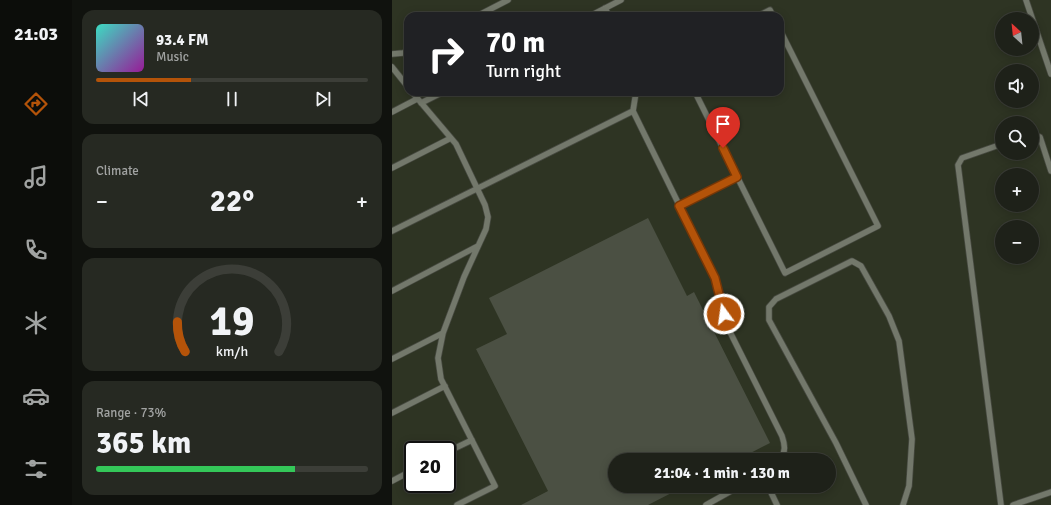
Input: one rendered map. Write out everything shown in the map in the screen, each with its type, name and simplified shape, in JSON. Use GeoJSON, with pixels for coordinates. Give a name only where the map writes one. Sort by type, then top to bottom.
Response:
{"type":"FeatureCollection","features":[{"type":"Feature","properties":{"kind":"lane"},"geometry":{"type":"LineString","coordinates":[[485,12],[508,0]]}},
{"type":"Feature","properties":{"kind":"lane"},"geometry":{"type":"LineString","coordinates":[[598,12],[621,0]]}},
{"type":"Feature","properties":{"kind":"lane"},"geometry":{"type":"LineString","coordinates":[[1026,0],[1051,74]]}},
{"type":"Feature","properties":{"kind":"lane"},"geometry":{"type":"LineString","coordinates":[[605,8],[607,12]]}},
{"type":"Feature","properties":{"kind":"lane"},"geometry":{"type":"LineString","coordinates":[[697,96],[786,273],[878,226],[784,38]]}},
{"type":"Feature","properties":{"kind":"lane"},"geometry":{"type":"LineString","coordinates":[[392,54],[404,53]]}},
{"type":"Feature","properties":{"kind":"lane"},"geometry":{"type":"LineString","coordinates":[[392,67],[404,82]]}},
{"type":"Feature","properties":{"kind":"lane"},"geometry":{"type":"LineString","coordinates":[[415,96],[456,144],[478,188],[488,217],[486,229],[443,333],[438,358],[438,367],[445,386],[495,486],[457,505]]}},
{"type":"Feature","properties":{"kind":"lane"},"geometry":{"type":"LineString","coordinates":[[392,112],[432,96]]}},
{"type":"Feature","properties":{"kind":"lane"},"geometry":{"type":"LineString","coordinates":[[635,96],[633,110],[715,278],[727,326],[782,436],[785,445],[784,453]]}},
{"type":"Feature","properties":{"kind":"lane"},"geometry":{"type":"LineString","coordinates":[[392,231],[633,110]]}},
{"type":"Feature","properties":{"kind":"lane"},"geometry":{"type":"LineString","coordinates":[[1039,137],[1051,171]]}},
{"type":"Feature","properties":{"kind":"lane"},"geometry":{"type":"LineString","coordinates":[[392,168],[451,138]]}},
{"type":"Feature","properties":{"kind":"lane"},"geometry":{"type":"LineString","coordinates":[[995,146],[962,158],[958,165],[1001,505]]}},
{"type":"Feature","properties":{"kind":"lane"},"geometry":{"type":"LineString","coordinates":[[679,206],[737,177]]}},
{"type":"Feature","properties":{"kind":"lane"},"geometry":{"type":"LineString","coordinates":[[392,290],[478,246]]}},
{"type":"Feature","properties":{"kind":"lane"},"geometry":{"type":"LineString","coordinates":[[866,505],[836,443],[769,320],[769,307],[776,299],[852,261],[861,266],[889,316],[899,342],[912,439],[909,486],[903,505]]}},
{"type":"Feature","properties":{"kind":"lane"},"geometry":{"type":"LineString","coordinates":[[392,359],[443,333]]}},
{"type":"Feature","properties":{"kind":"lane"},"geometry":{"type":"LineString","coordinates":[[392,413],[445,386]]}},
{"type":"Feature","properties":{"kind":"lane"},"geometry":{"type":"LineString","coordinates":[[456,448],[472,440]]}},
{"type":"Feature","properties":{"kind":"lane"},"geometry":{"type":"LineString","coordinates":[[392,481],[404,475]]}},
{"type":"Feature","properties":{"kind":"lane"},"geometry":{"type":"LineString","coordinates":[[1013,505],[1051,492]]}},
{"type":"Feature","properties":{"kind":"lane"},"geometry":{"type":"LineString","coordinates":[[706,505],[727,493]]}},
{"type":"Feature","properties":{"kind":"lane"},"geometry":{"type":"LineString","coordinates":[[771,493],[777,505]]}},
{"type":"Feature","properties":{"kind":"shaded area"},"geometry":{"type":"Polygon","coordinates":[[[392,0],[1051,0],[1051,505],[392,505],[392,0]]]}},
{"type":"Feature","properties":{"kind":"building"},"geometry":{"type":"Polygon","coordinates":[[[648,218],[687,296],[694,292],[770,443],[751,453],[608,453],[608,493],[671,493],[648,505],[521,505],[548,491],[476,349],[507,334],[489,298],[648,218]]]}},
{"type":"Feature","properties":{"kind":"route"},"geometry":{"type":"LineString","coordinates":[[723,148],[737,177],[679,206],[715,278],[724,314]]}}]}
